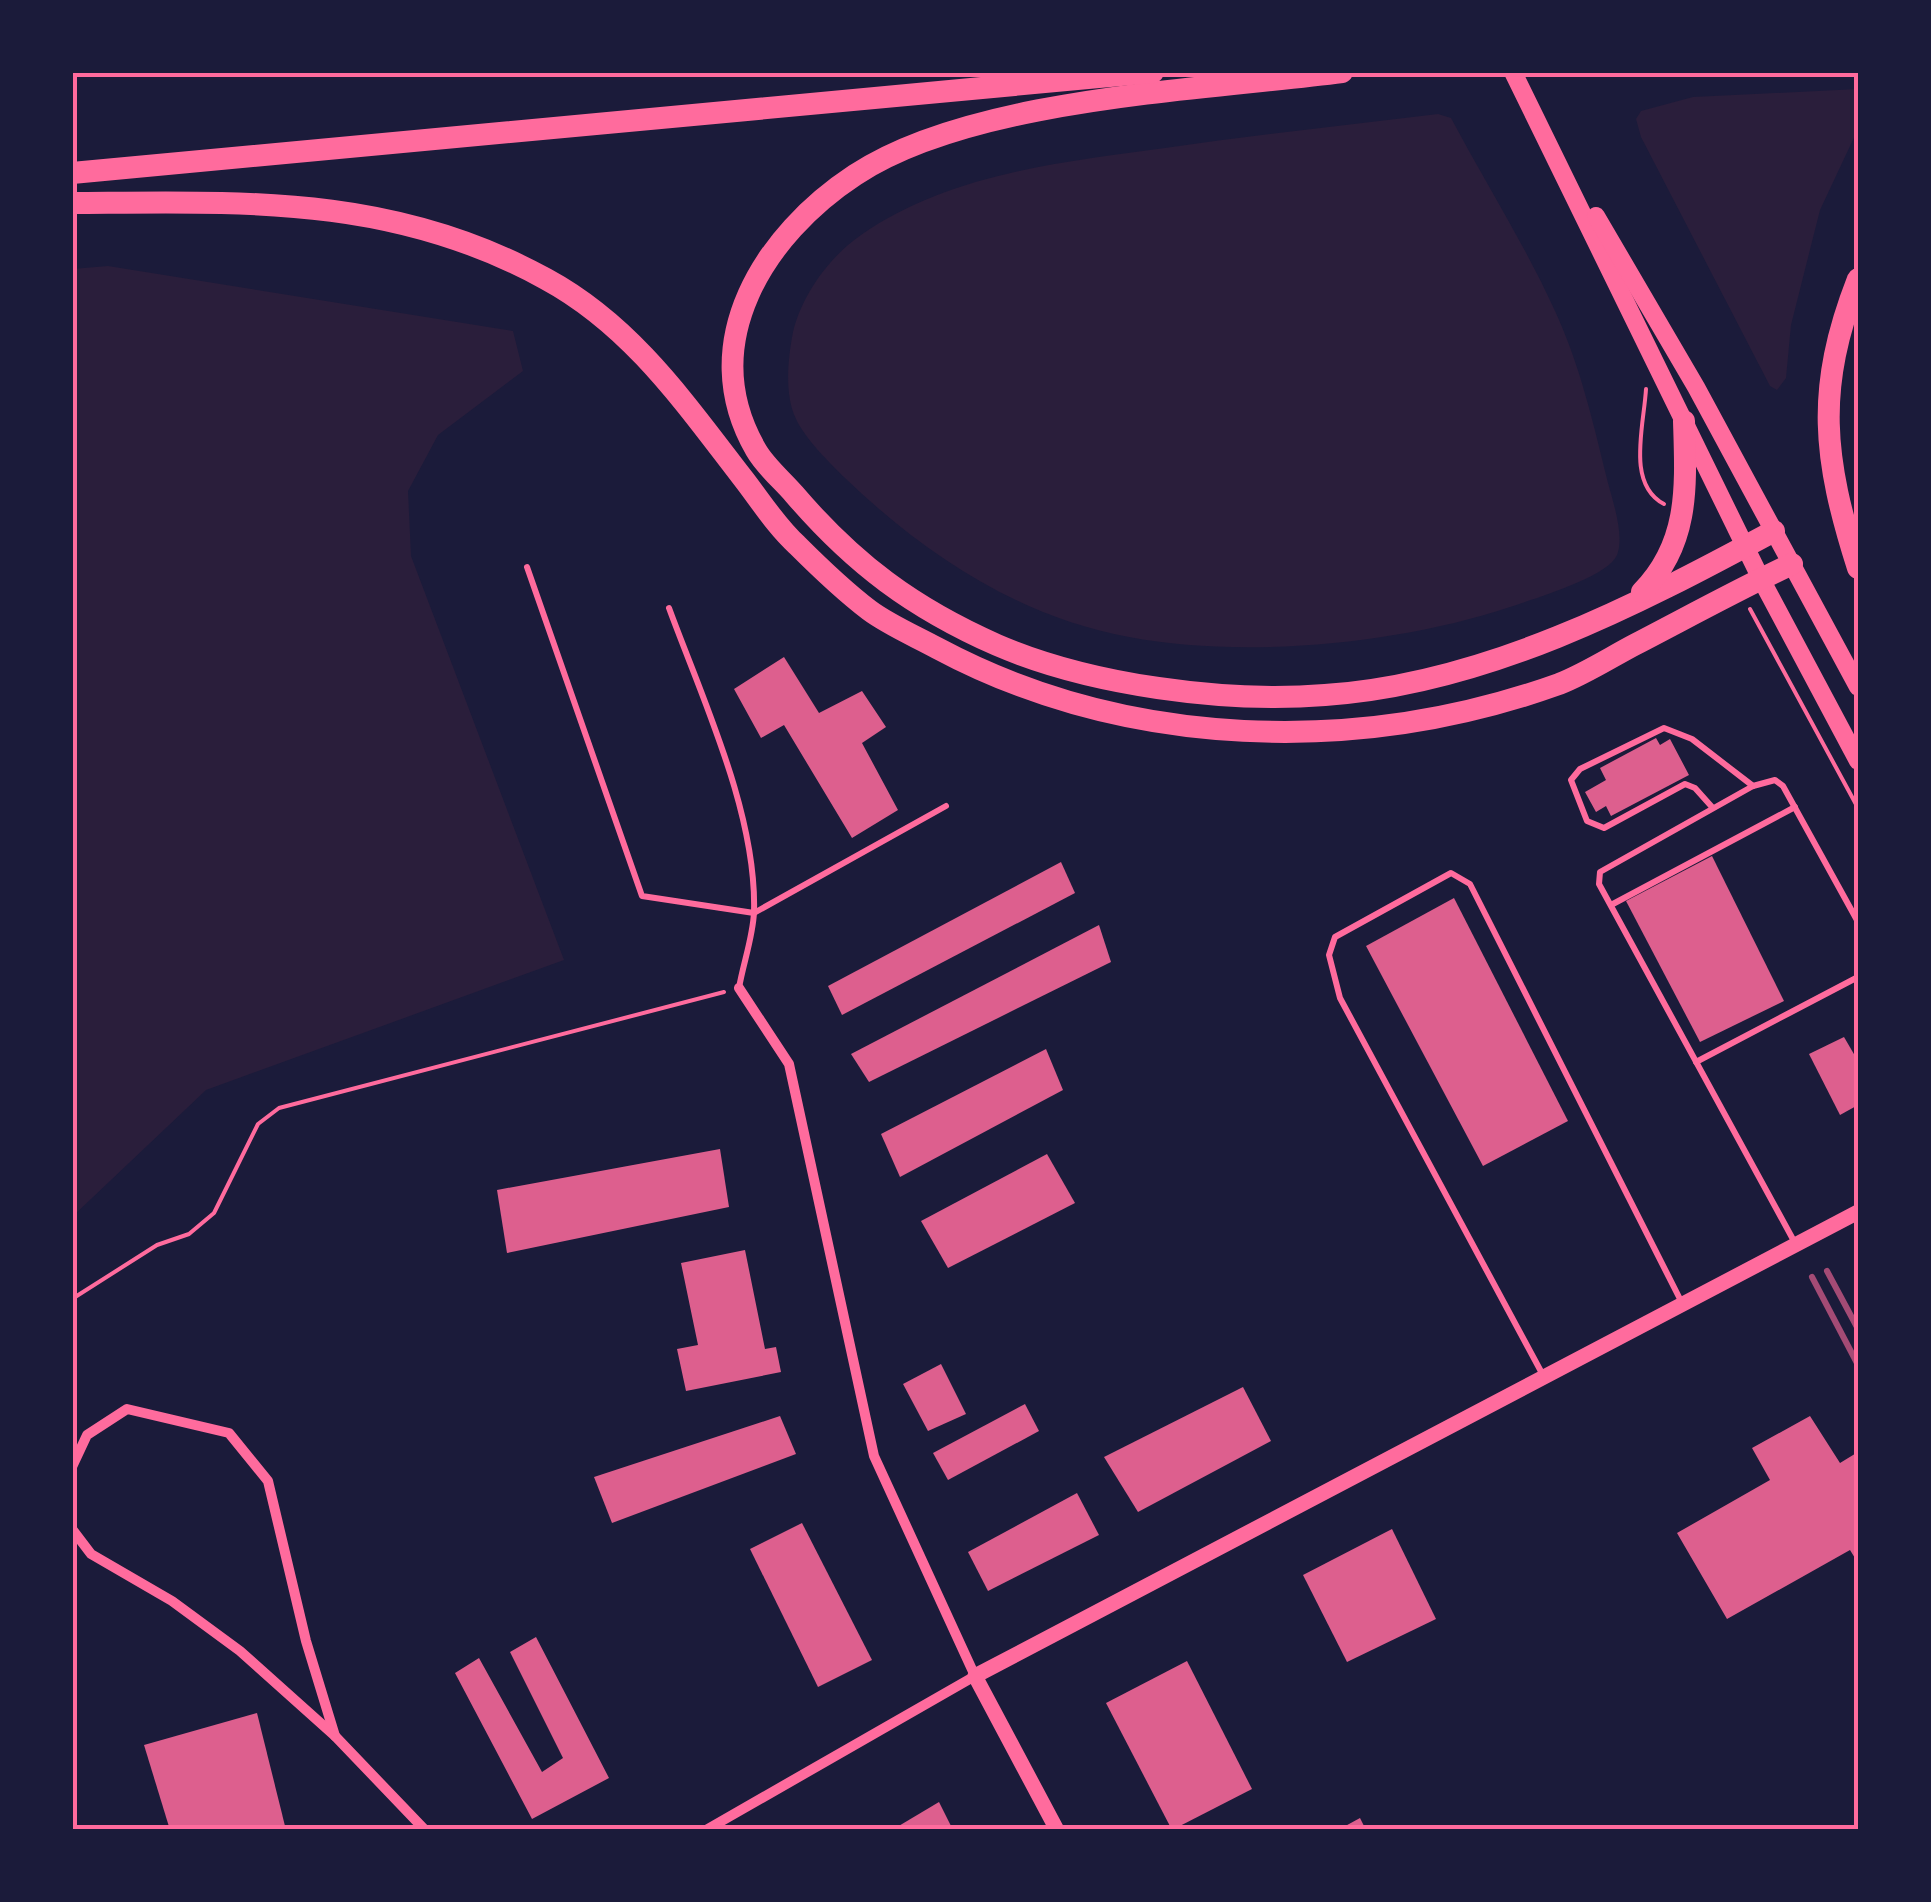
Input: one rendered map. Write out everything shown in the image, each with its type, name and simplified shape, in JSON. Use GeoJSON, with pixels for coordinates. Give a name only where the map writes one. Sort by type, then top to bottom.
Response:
{"type":"FeatureCollection","features":[{"type":"Feature","properties":{"kind":"highway"},"geometry":{"type":"LineString","coordinates":[[72,173],[1153,72]]}},
{"type":"Feature","properties":{"kind":"highway"},"geometry":{"type":"LineString","coordinates":[[1342,72],[994,120],[920,143],[858,173],[806,212],[779,240],[756,272],[745,301],[738,330],[735,385],[756,451],[814,517],[888,588],[1000,646],[1112,680],[1221,693],[1325,696],[1442,676],[1542,643],[1629,605],[1774,531]]}},
{"type":"Feature","properties":{"kind":"highway"},"geometry":{"type":"LineString","coordinates":[[72,204],[324,206],[397,222],[496,255],[544,278],[588,304],[634,344],[674,387],[792,542],[872,613],[992,677],[1105,713],[1218,731],[1336,731],[1460,714],[1563,682],[1792,564]]}},
{"type":"Feature","properties":{"kind":"highway"},"geometry":{"type":"LineString","coordinates":[[1858,279],[1832,364],[1826,421],[1836,495],[1858,568]]}},
{"type":"Feature","properties":{"kind":"highway"},"geometry":{"type":"LineString","coordinates":[[1629,605],[1658,576],[1676,543],[1686,506],[1684,421]]}},
{"type":"Feature","properties":{"kind":"main road"},"geometry":{"type":"LineString","coordinates":[[1512,72],[1761,579],[1858,761]]}},
{"type":"Feature","properties":{"kind":"main road"},"geometry":{"type":"LineString","coordinates":[[1524,95],[1696,387],[1858,687]]}},
{"type":"Feature","properties":{"kind":"street"},"geometry":{"type":"LineString","coordinates":[[738,988],[789,1064],[874,1456],[975,1676],[1057,1830]]}},
{"type":"Feature","properties":{"kind":"street"},"geometry":{"type":"LineString","coordinates":[[706,1830],[975,1676],[1858,1212]]}},
{"type":"Feature","properties":{"kind":"street"},"geometry":{"type":"LineString","coordinates":[[72,1468],[87,1436],[127,1409],[229,1433],[268,1481],[306,1641],[335,1736]]}},
{"type":"Feature","properties":{"kind":"street"},"geometry":{"type":"LineString","coordinates":[[72,1529],[91,1554],[172,1601],[213,1631],[335,1736],[425,1830]]}},
{"type":"Feature","properties":{"kind":"lane"},"geometry":{"type":"LineString","coordinates":[[527,567],[642,896],[754,912],[946,806]]}},
{"type":"Feature","properties":{"kind":"lane"},"geometry":{"type":"LineString","coordinates":[[668,608],[718,742],[746,839],[754,912],[738,988]]}},
{"type":"Feature","properties":{"kind":"lane"},"geometry":{"type":"LineString","coordinates":[[1712,807],[1696,788],[1685,784],[1604,828],[1587,822],[1571,780],[1580,769],[1664,728],[1692,738],[1753,786]]}},
{"type":"Feature","properties":{"kind":"lane"},"geometry":{"type":"LineString","coordinates":[[1796,1244],[1599,884],[1606,864],[1753,786],[1775,780],[1795,807],[1858,922]]}},
{"type":"Feature","properties":{"kind":"lane"},"geometry":{"type":"LineString","coordinates":[[1610,905],[1795,807]]}},
{"type":"Feature","properties":{"kind":"lane"},"geometry":{"type":"LineString","coordinates":[[1544,1377],[1340,998],[1328,956],[1335,937],[1451,873],[1470,884],[1683,1304]]}},
{"type":"Feature","properties":{"kind":"lane"},"geometry":{"type":"LineString","coordinates":[[1696,1062],[1858,977]]}},
{"type":"Feature","properties":{"kind":"path"},"geometry":{"type":"LineString","coordinates":[[72,1298],[157,1245],[189,1234],[214,1213],[258,1124],[279,1108],[738,988]]}},
{"type":"Feature","properties":{"kind":"shaded area"},"geometry":{"type":"Polygon","coordinates":[[[1858,89],[1858,129],[1820,210],[1791,325],[1786,378],[1777,390],[1770,386],[1641,137],[1636,119],[1641,111],[1693,97],[1858,89]]]}},
{"type":"Feature","properties":{"kind":"shaded area"},"geometry":{"type":"Polygon","coordinates":[[[1438,114],[1451,118],[1518,238],[1555,311],[1579,373],[1620,538],[1611,563],[1585,579],[1467,620],[1371,639],[1222,647],[1129,637],[1049,614],[1012,598],[941,556],[845,478],[812,443],[796,419],[788,387],[789,364],[793,332],[803,304],[838,254],[895,214],[968,184],[1046,166],[1438,114]]]}},
{"type":"Feature","properties":{"kind":"shaded area"},"geometry":{"type":"Polygon","coordinates":[[[108,266],[513,331],[523,371],[438,435],[408,491],[411,556],[564,960],[206,1090],[73,1216],[72,269],[108,266]]]}},
{"type":"Feature","properties":{"kind":"building"},"geometry":{"type":"Polygon","coordinates":[[[784,657],[819,713],[862,691],[886,727],[862,743],[898,810],[852,838],[784,725],[761,738],[734,689],[784,657]]]}},
{"type":"Feature","properties":{"kind":"building"},"geometry":{"type":"Polygon","coordinates":[[[1656,738],[1660,745],[1670,739],[1689,775],[1611,816],[1606,806],[1596,812],[1585,792],[1606,780],[1600,768],[1656,738]]]}},
{"type":"Feature","properties":{"kind":"building"},"geometry":{"type":"Polygon","coordinates":[[[1712,856],[1784,1001],[1700,1042],[1626,901],[1712,856]]]}},
{"type":"Feature","properties":{"kind":"building"},"geometry":{"type":"Polygon","coordinates":[[[1061,862],[1075,893],[842,1015],[828,986],[1061,862]]]}},
{"type":"Feature","properties":{"kind":"building"},"geometry":{"type":"Polygon","coordinates":[[[1454,898],[1568,1121],[1483,1166],[1366,946],[1454,898]]]}},
{"type":"Feature","properties":{"kind":"building"},"geometry":{"type":"Polygon","coordinates":[[[1099,925],[1111,962],[869,1082],[851,1054],[1099,925]]]}},
{"type":"Feature","properties":{"kind":"building"},"geometry":{"type":"Polygon","coordinates":[[[1844,1037],[1858,1061],[1858,1105],[1840,1115],[1809,1054],[1844,1037]]]}},
{"type":"Feature","properties":{"kind":"building"},"geometry":{"type":"Polygon","coordinates":[[[1046,1049],[1063,1090],[900,1177],[881,1134],[1046,1049]]]}},
{"type":"Feature","properties":{"kind":"building"},"geometry":{"type":"Polygon","coordinates":[[[720,1149],[729,1207],[507,1253],[497,1190],[720,1149]]]}},
{"type":"Feature","properties":{"kind":"building"},"geometry":{"type":"Polygon","coordinates":[[[1047,1154],[1075,1203],[948,1268],[921,1221],[1047,1154]]]}},
{"type":"Feature","properties":{"kind":"building"},"geometry":{"type":"Polygon","coordinates":[[[745,1250],[765,1349],[776,1347],[781,1372],[686,1391],[677,1349],[698,1345],[681,1263],[745,1250]]]}},
{"type":"Feature","properties":{"kind":"building"},"geometry":{"type":"Polygon","coordinates":[[[941,1364],[966,1414],[928,1431],[903,1384],[941,1364]]]}},
{"type":"Feature","properties":{"kind":"building"},"geometry":{"type":"Polygon","coordinates":[[[1243,1387],[1271,1441],[1138,1512],[1104,1457],[1243,1387]]]}},
{"type":"Feature","properties":{"kind":"building"},"geometry":{"type":"Polygon","coordinates":[[[1025,1404],[1039,1431],[948,1480],[933,1453],[1025,1404]]]}},
{"type":"Feature","properties":{"kind":"building"},"geometry":{"type":"Polygon","coordinates":[[[780,1416],[796,1454],[612,1523],[594,1477],[780,1416]]]}},
{"type":"Feature","properties":{"kind":"building"},"geometry":{"type":"Polygon","coordinates":[[[1810,1416],[1840,1463],[1858,1452],[1858,1563],[1850,1550],[1727,1619],[1677,1533],[1770,1480],[1752,1448],[1810,1416]]]}},
{"type":"Feature","properties":{"kind":"building"},"geometry":{"type":"Polygon","coordinates":[[[1077,1493],[1099,1535],[988,1591],[968,1552],[1077,1493]]]}},
{"type":"Feature","properties":{"kind":"building"},"geometry":{"type":"Polygon","coordinates":[[[802,1523],[872,1660],[818,1687],[750,1549],[802,1523]]]}},
{"type":"Feature","properties":{"kind":"building"},"geometry":{"type":"Polygon","coordinates":[[[1392,1529],[1436,1619],[1347,1662],[1303,1575],[1392,1529]]]}},
{"type":"Feature","properties":{"kind":"building"},"geometry":{"type":"Polygon","coordinates":[[[536,1637],[609,1778],[532,1819],[455,1673],[479,1658],[542,1772],[563,1758],[510,1652],[536,1637]]]}},
{"type":"Feature","properties":{"kind":"building"},"geometry":{"type":"Polygon","coordinates":[[[1187,1661],[1252,1789],[1172,1830],[1106,1703],[1187,1661]]]}},
{"type":"Feature","properties":{"kind":"building"},"geometry":{"type":"Polygon","coordinates":[[[257,1713],[286,1830],[170,1830],[144,1745],[257,1713]]]}},
{"type":"Feature","properties":{"kind":"building"},"geometry":{"type":"Polygon","coordinates":[[[939,1802],[953,1830],[892,1830],[939,1802]]]}},
{"type":"Feature","properties":{"kind":"building"},"geometry":{"type":"Polygon","coordinates":[[[1360,1818],[1366,1830],[1338,1830],[1360,1818]]]}},
{"type":"Feature","properties":{"kind":"railway"},"geometry":{"type":"LineString","coordinates":[[1827,1271],[1858,1329]]}},
{"type":"Feature","properties":{"kind":"railway"},"geometry":{"type":"LineString","coordinates":[[1812,1277],[1858,1365]]}}]}
